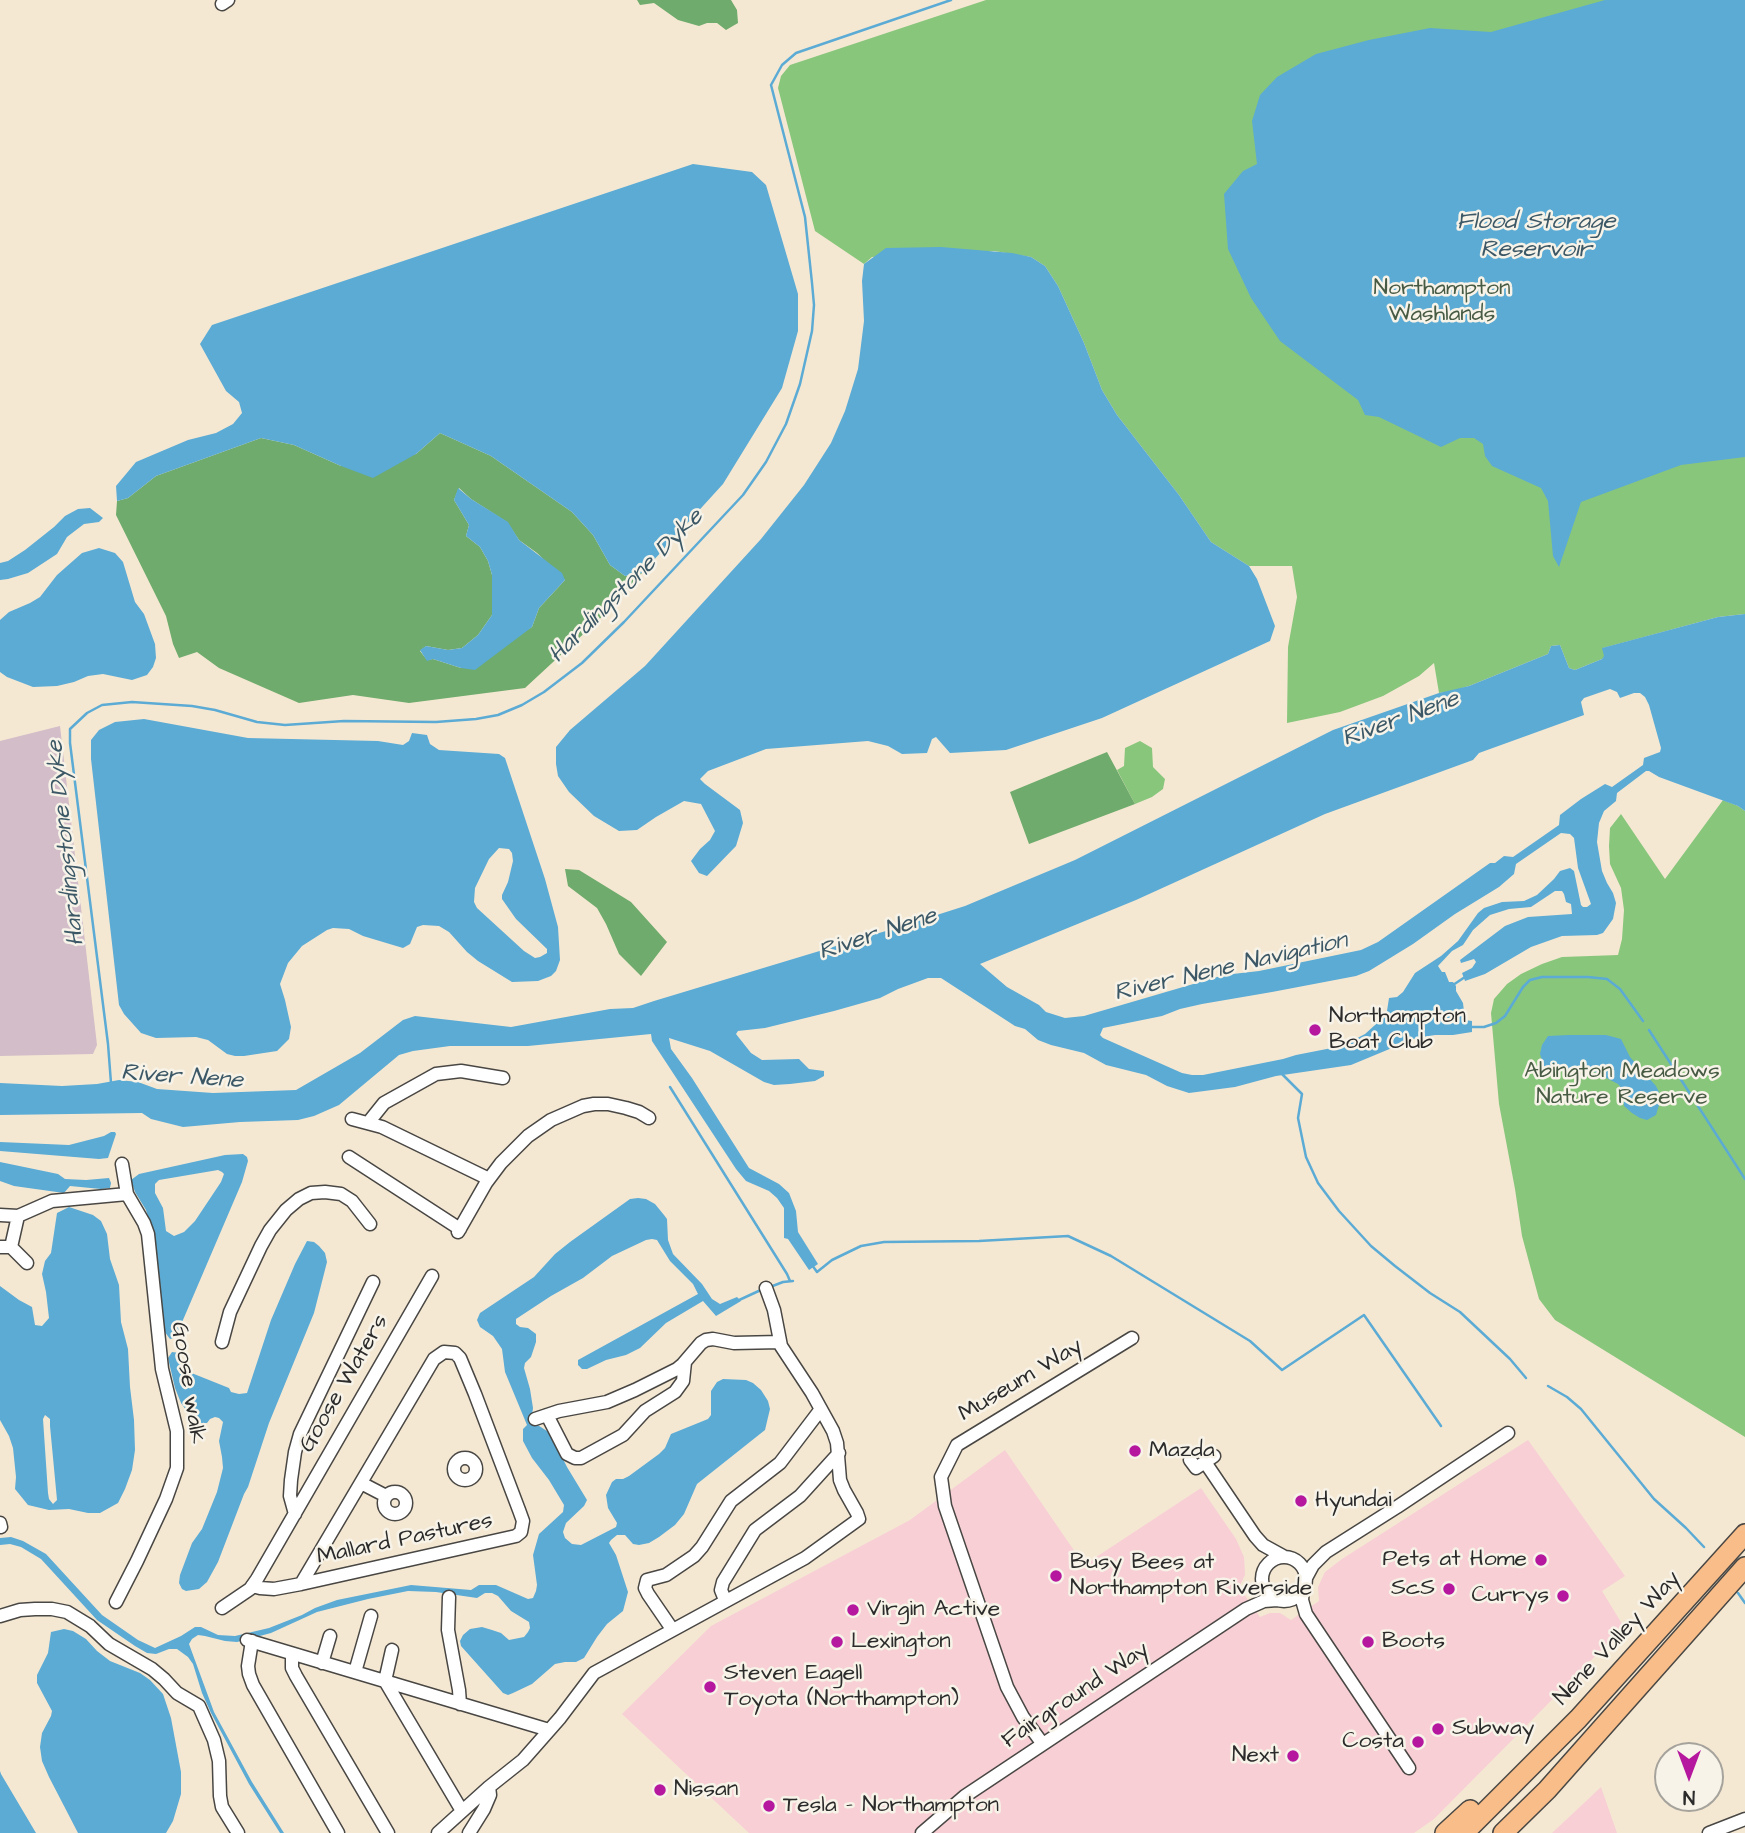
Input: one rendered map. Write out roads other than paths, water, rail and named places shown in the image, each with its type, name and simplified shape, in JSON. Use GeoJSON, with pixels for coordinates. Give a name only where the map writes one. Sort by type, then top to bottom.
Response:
{"type":"FeatureCollection","features":[{"type":"Feature","properties":{"kind":"highway","name":"Nene Valley Way"},"geometry":{"type":"LineString","coordinates":[[1464,1833],[1578,1719],[1745,1535]]}},
{"type":"Feature","properties":{"kind":"highway","name":"Nene Valley Way"},"geometry":{"type":"LineString","coordinates":[[1503,1833],[1547,1790],[1745,1567]]}},
{"type":"Feature","properties":{"kind":"highway"},"geometry":{"type":"LineString","coordinates":[[1445,1833],[1578,1719]]}},
{"type":"Feature","properties":{"kind":"highway"},"geometry":{"type":"LineString","coordinates":[[1514,1833],[1547,1790]]}},
{"type":"Feature","properties":{"kind":"street"},"geometry":{"type":"LineString","coordinates":[[368,1123],[384,1103],[436,1074],[461,1071],[503,1078]]}},
{"type":"Feature","properties":{"kind":"street"},"geometry":{"type":"LineString","coordinates":[[349,1157],[459,1231],[501,1163],[528,1136],[551,1120],[583,1106],[608,1104],[639,1112],[649,1118]]}},
{"type":"Feature","properties":{"kind":"street"},"geometry":{"type":"LineString","coordinates":[[352,1119],[382,1128],[489,1179]]}},
{"type":"Feature","properties":{"kind":"street","name":"Goose walk"},"geometry":{"type":"LineString","coordinates":[[116,1602],[166,1499],[177,1468],[177,1431],[162,1368],[148,1234],[127,1194],[122,1164]]}},
{"type":"Feature","properties":{"kind":"street"},"geometry":{"type":"LineString","coordinates":[[222,1342],[233,1304],[261,1246],[278,1220],[299,1199],[325,1192],[341,1194],[352,1201],[370,1224]]}},
{"type":"Feature","properties":{"kind":"street"},"geometry":{"type":"LineString","coordinates":[[0,1215],[18,1216],[52,1200],[127,1194]]}},
{"type":"Feature","properties":{"kind":"street"},"geometry":{"type":"LineString","coordinates":[[18,1216],[6,1247],[27,1263]]}},
{"type":"Feature","properties":{"kind":"street","name":"Goose Waters"},"geometry":{"type":"LineString","coordinates":[[222,1608],[252,1586],[432,1276]]}},
{"type":"Feature","properties":{"kind":"street","name":"Goose Waters"},"geometry":{"type":"LineString","coordinates":[[295,1514],[290,1496],[300,1434],[373,1282]]}},
{"type":"Feature","properties":{"kind":"street"},"geometry":{"type":"LineString","coordinates":[[438,1833],[523,1760],[594,1673],[805,1558],[859,1519],[840,1480],[839,1453],[833,1431],[780,1342],[774,1310],[766,1288]]}},
{"type":"Feature","properties":{"kind":"street","name":"Museum Way"},"geometry":{"type":"LineString","coordinates":[[1042,1743],[1023,1717],[1007,1687],[945,1506],[941,1477],[957,1444],[1132,1338]]}},
{"type":"Feature","properties":{"kind":"street"},"geometry":{"type":"LineString","coordinates":[[685,1362],[683,1381],[675,1392],[645,1411],[623,1434],[581,1458],[568,1454],[541,1417],[607,1402],[669,1374],[706,1340],[734,1343],[780,1342]]}},
{"type":"Feature","properties":{"kind":"street","name":"Mallard Pastures"},"geometry":{"type":"LineString","coordinates":[[252,1586],[274,1589],[301,1584],[516,1536],[521,1532],[523,1521],[499,1458],[460,1358],[451,1351],[434,1359],[301,1584]]}},
{"type":"Feature","properties":{"kind":"street"},"geometry":{"type":"LineString","coordinates":[[672,1629],[645,1588],[648,1580],[666,1575],[694,1556],[731,1501],[780,1463],[821,1409]]}},
{"type":"Feature","properties":{"kind":"street"},"geometry":{"type":"LineString","coordinates":[[1246,1609],[1264,1601],[1292,1599],[1304,1584],[1313,1565],[1326,1552],[1508,1433]]}},
{"type":"Feature","properties":{"kind":"street"},"geometry":{"type":"LineString","coordinates":[[725,1600],[721,1590],[723,1581],[755,1530],[800,1496],[839,1453]]}},
{"type":"Feature","properties":{"kind":"street"},"geometry":{"type":"LineString","coordinates":[[476,1467],[499,1458]]}},
{"type":"Feature","properties":{"kind":"street"},"geometry":{"type":"LineString","coordinates":[[1191,1460],[1196,1468],[1209,1459],[1255,1536],[1263,1545],[1290,1558],[1304,1570],[1302,1600],[1306,1614],[1409,1768]]}},
{"type":"Feature","properties":{"kind":"street","name":"Mallard Pastures"},"geometry":{"type":"LineString","coordinates":[[361,1483],[386,1496]]}},
{"type":"Feature","properties":{"kind":"street"},"geometry":{"type":"LineString","coordinates":[[1255,1536],[1264,1588],[1268,1594],[1306,1614]]}},
{"type":"Feature","properties":{"kind":"street"},"geometry":{"type":"LineString","coordinates":[[1246,1609],[1257,1595],[1269,1562],[1276,1558],[1326,1552]]}},
{"type":"Feature","properties":{"kind":"street"},"geometry":{"type":"LineString","coordinates":[[449,1597],[448,1630],[460,1704]]}},
{"type":"Feature","properties":{"kind":"street"},"geometry":{"type":"LineString","coordinates":[[0,1616],[35,1609],[66,1612],[90,1626],[109,1644],[152,1669],[177,1693],[199,1706],[214,1740],[219,1760],[222,1807],[238,1833]]}},
{"type":"Feature","properties":{"kind":"street","name":"Fairground Way"},"geometry":{"type":"LineString","coordinates":[[922,1833],[965,1796],[1246,1609]]}},
{"type":"Feature","properties":{"kind":"street"},"geometry":{"type":"LineString","coordinates":[[355,1672],[371,1616]]}},
{"type":"Feature","properties":{"kind":"street"},"geometry":{"type":"LineString","coordinates":[[322,1663],[330,1636]]}},
{"type":"Feature","properties":{"kind":"street"},"geometry":{"type":"LineString","coordinates":[[338,1833],[253,1685],[248,1666],[249,1641],[549,1730]]}},
{"type":"Feature","properties":{"kind":"street"},"geometry":{"type":"LineString","coordinates":[[392,1650],[385,1681],[462,1811]]}},
{"type":"Feature","properties":{"kind":"street"},"geometry":{"type":"LineString","coordinates":[[292,1654],[292,1668],[296,1676],[388,1833]]}},
{"type":"Feature","properties":{"kind":"street"},"geometry":{"type":"LineString","coordinates":[[469,1833],[490,1796],[489,1787]]}},
{"type":"Feature","properties":{"kind":"street"},"geometry":{"type":"LineString","coordinates":[[1709,1833],[1745,1819]]}},
{"type":"Feature","properties":{"kind":"water","name":"Flood Storage Reservoir"},"geometry":{"type":"Polygon","coordinates":[[[1605,0],[1745,0],[1745,457],[1681,465],[1581,502],[1559,567],[1553,556],[1548,501],[1541,488],[1492,466],[1485,456],[1483,444],[1474,438],[1460,438],[1441,447],[1379,417],[1365,415],[1358,400],[1280,341],[1251,298],[1228,249],[1224,194],[1243,171],[1257,164],[1252,121],[1260,95],[1277,77],[1316,54],[1430,28],[1491,32],[1605,0]]]}},
{"type":"Feature","properties":{"kind":"water"},"geometry":{"type":"Polygon","coordinates":[[[693,164],[752,172],[766,185],[798,294],[798,331],[782,388],[723,484],[642,573],[625,576],[610,565],[593,535],[572,512],[491,456],[440,433],[416,454],[373,478],[294,445],[261,438],[156,476],[128,498],[117,501],[116,486],[136,462],[188,440],[216,433],[233,424],[242,413],[239,402],[226,391],[200,344],[212,325],[693,164]]]}},
{"type":"Feature","properties":{"kind":"water"},"geometry":{"type":"Polygon","coordinates":[[[941,247],[1012,253],[1031,257],[1045,266],[1058,286],[1102,390],[1117,415],[1179,495],[1211,542],[1249,566],[1257,579],[1275,626],[1270,641],[1102,718],[1006,750],[950,753],[936,737],[932,739],[927,753],[902,754],[888,746],[868,741],[766,749],[708,771],[700,779],[740,810],[743,823],[736,846],[707,876],[699,873],[691,861],[715,831],[701,804],[684,801],[637,830],[619,831],[594,816],[569,792],[558,776],[556,747],[570,730],[645,666],[761,539],[804,485],[831,443],[845,411],[858,369],[864,321],[864,264],[886,248],[941,247]]]}},
{"type":"Feature","properties":{"kind":"water"},"geometry":{"type":"Polygon","coordinates":[[[458,488],[508,522],[519,540],[562,573],[565,580],[539,608],[532,627],[475,670],[433,659],[427,661],[420,650],[426,646],[448,650],[462,648],[478,635],[492,615],[492,575],[480,547],[466,536],[469,525],[454,500],[458,488]]]}},
{"type":"Feature","properties":{"kind":"water"},"geometry":{"type":"Polygon","coordinates":[[[90,508],[103,518],[99,522],[84,524],[67,537],[57,554],[28,573],[0,580],[0,563],[25,550],[65,516],[78,509],[90,508]]]}},
{"type":"Feature","properties":{"kind":"water"},"geometry":{"type":"Polygon","coordinates":[[[99,548],[115,553],[123,562],[135,602],[144,614],[155,644],[156,658],[147,675],[132,680],[103,674],[57,686],[33,687],[0,672],[0,620],[9,612],[40,597],[57,575],[82,553],[99,548]]]}},
{"type":"Feature","properties":{"kind":"water","name":"River Nene"},"geometry":{"type":"Polygon","coordinates":[[[1745,614],[1745,811],[1649,771],[1617,793],[1616,801],[1604,811],[1599,823],[1597,842],[1602,871],[1616,903],[1613,919],[1603,933],[1562,936],[1531,947],[1485,974],[1465,981],[1462,973],[1472,968],[1476,962],[1474,959],[1461,963],[1460,960],[1505,926],[1528,917],[1572,914],[1571,904],[1566,902],[1562,891],[1555,891],[1531,907],[1509,909],[1490,915],[1473,930],[1463,945],[1452,951],[1438,966],[1445,972],[1449,982],[1456,986],[1463,1003],[1465,1020],[1472,1021],[1472,1032],[1416,1038],[1351,1065],[1189,1093],[1146,1075],[1106,1065],[1084,1053],[1038,1040],[1025,1029],[1015,1026],[941,978],[928,978],[880,998],[834,1011],[765,1028],[738,1031],[736,1034],[751,1053],[762,1060],[799,1059],[809,1069],[824,1071],[824,1076],[815,1081],[774,1085],[710,1051],[669,1038],[671,1049],[749,1168],[779,1184],[789,1193],[796,1211],[798,1232],[818,1264],[809,1270],[788,1239],[784,1238],[784,1208],[769,1191],[746,1181],[736,1169],[652,1041],[651,1034],[528,1046],[450,1046],[413,1051],[399,1055],[339,1105],[298,1120],[183,1127],[151,1119],[142,1113],[0,1115],[0,1083],[62,1086],[119,1080],[138,1082],[157,1089],[213,1093],[296,1090],[360,1053],[403,1020],[415,1016],[511,1027],[610,1009],[633,1008],[965,906],[1075,860],[1333,730],[1439,693],[1469,686],[1548,654],[1551,646],[1560,645],[1569,668],[1575,670],[1602,659],[1602,648],[1718,617],[1745,614]],[[1610,689],[1584,698],[1581,702],[1584,715],[1479,753],[1473,760],[1325,814],[1136,900],[980,964],[1007,987],[1039,1005],[1046,1012],[1065,1018],[1084,1016],[1224,975],[1259,971],[1361,950],[1378,942],[1490,863],[1495,863],[1504,856],[1513,857],[1559,825],[1560,815],[1581,799],[1605,784],[1612,787],[1643,765],[1644,758],[1660,752],[1645,697],[1634,693],[1620,698],[1617,692],[1610,689]],[[1561,833],[1516,864],[1514,874],[1499,887],[1369,971],[1356,976],[1180,1009],[1162,1016],[1103,1028],[1100,1035],[1182,1073],[1192,1075],[1342,1046],[1365,1034],[1375,1025],[1387,1011],[1389,998],[1397,997],[1415,973],[1458,941],[1484,908],[1502,902],[1524,901],[1537,895],[1560,871],[1570,868],[1574,871],[1581,905],[1587,907],[1591,904],[1578,868],[1574,838],[1570,834],[1561,833]]]}},
{"type":"Feature","properties":{"kind":"water"},"geometry":{"type":"Polygon","coordinates":[[[144,719],[248,738],[378,741],[403,745],[409,741],[412,733],[427,735],[430,744],[439,750],[499,754],[505,758],[558,927],[560,960],[556,971],[538,981],[512,982],[478,961],[449,932],[439,926],[417,927],[410,944],[403,948],[349,929],[333,928],[302,946],[288,963],[280,984],[291,1027],[289,1039],[277,1051],[235,1056],[227,1054],[208,1040],[196,1037],[156,1038],[141,1033],[119,1005],[91,759],[91,740],[99,730],[115,722],[144,719]],[[499,848],[489,859],[475,888],[474,902],[477,908],[524,951],[535,958],[540,957],[547,953],[547,949],[516,919],[502,899],[513,861],[509,849],[499,848]]]}},
{"type":"Feature","properties":{"kind":"water"},"geometry":{"type":"Polygon","coordinates":[[[1606,1035],[1621,1039],[1630,1057],[1659,1092],[1656,1115],[1647,1120],[1632,1113],[1624,1106],[1623,1090],[1618,1084],[1587,1068],[1557,1071],[1544,1066],[1540,1054],[1548,1036],[1606,1035]]]}},
{"type":"Feature","properties":{"kind":"water"},"geometry":{"type":"Polygon","coordinates":[[[111,1132],[116,1134],[108,1158],[0,1151],[0,1142],[69,1145],[111,1132]]]}},
{"type":"Feature","properties":{"kind":"water"},"geometry":{"type":"Polygon","coordinates":[[[243,1154],[247,1157],[242,1182],[177,1334],[170,1339],[164,1331],[150,1224],[131,1180],[139,1174],[225,1155],[243,1154]],[[218,1170],[159,1180],[155,1184],[155,1193],[163,1208],[166,1231],[174,1236],[184,1232],[195,1221],[221,1182],[224,1174],[218,1170]]]}},
{"type":"Feature","properties":{"kind":"water"},"geometry":{"type":"Polygon","coordinates":[[[0,1162],[58,1174],[65,1179],[109,1178],[110,1188],[70,1186],[64,1193],[14,1186],[0,1181],[0,1162]]]}},
{"type":"Feature","properties":{"kind":"water"},"geometry":{"type":"Polygon","coordinates":[[[638,1198],[655,1204],[667,1219],[668,1240],[673,1254],[702,1284],[712,1299],[720,1304],[737,1297],[741,1301],[716,1316],[703,1301],[666,1323],[640,1348],[582,1369],[578,1360],[698,1294],[693,1284],[670,1261],[657,1240],[652,1239],[612,1256],[583,1278],[516,1319],[516,1324],[520,1327],[528,1328],[536,1334],[531,1357],[524,1368],[530,1389],[532,1415],[536,1424],[547,1431],[554,1441],[587,1500],[566,1523],[563,1532],[565,1538],[572,1544],[581,1545],[616,1527],[617,1523],[608,1508],[606,1495],[612,1482],[629,1476],[659,1454],[671,1434],[708,1419],[711,1415],[711,1391],[717,1382],[723,1379],[746,1380],[761,1390],[770,1409],[765,1430],[697,1484],[684,1514],[659,1537],[639,1545],[633,1544],[625,1535],[617,1535],[611,1540],[609,1543],[616,1555],[628,1592],[623,1611],[607,1624],[584,1658],[576,1662],[555,1664],[532,1684],[508,1695],[503,1693],[461,1646],[460,1641],[470,1629],[482,1627],[501,1633],[509,1640],[524,1637],[528,1632],[529,1622],[511,1611],[492,1593],[485,1593],[477,1598],[408,1591],[317,1612],[271,1633],[237,1642],[198,1635],[192,1639],[189,1644],[214,1712],[252,1782],[284,1833],[280,1833],[249,1784],[211,1713],[188,1657],[177,1649],[156,1654],[147,1653],[135,1646],[97,1620],[41,1559],[21,1547],[0,1545],[0,1538],[11,1537],[23,1541],[46,1554],[102,1615],[138,1640],[155,1648],[195,1627],[218,1635],[235,1636],[269,1628],[337,1600],[411,1585],[471,1590],[479,1585],[496,1585],[528,1599],[533,1598],[537,1585],[533,1555],[539,1534],[563,1512],[564,1505],[523,1441],[523,1429],[527,1425],[505,1372],[502,1349],[493,1336],[480,1327],[477,1320],[480,1313],[534,1277],[570,1242],[630,1199],[638,1198]]]}},
{"type":"Feature","properties":{"kind":"water"},"geometry":{"type":"Polygon","coordinates":[[[69,1207],[93,1215],[101,1221],[107,1234],[110,1259],[119,1285],[121,1322],[128,1349],[135,1450],[132,1470],[118,1503],[100,1513],[69,1509],[49,1510],[28,1505],[15,1489],[13,1448],[0,1420],[0,1286],[32,1307],[35,1325],[42,1326],[49,1318],[42,1274],[45,1261],[51,1253],[57,1213],[69,1207]],[[45,1415],[43,1419],[48,1493],[53,1504],[57,1500],[50,1419],[45,1415]]]}},
{"type":"Feature","properties":{"kind":"water"},"geometry":{"type":"Polygon","coordinates":[[[307,1241],[319,1246],[325,1253],[327,1262],[314,1313],[269,1423],[248,1487],[218,1562],[207,1582],[199,1589],[186,1591],[179,1583],[180,1575],[217,1492],[223,1468],[219,1441],[223,1422],[215,1417],[207,1423],[194,1421],[181,1403],[168,1358],[172,1352],[180,1353],[185,1369],[189,1372],[229,1388],[231,1392],[247,1393],[271,1320],[307,1241]]]}},
{"type":"Feature","properties":{"kind":"water"},"geometry":{"type":"Polygon","coordinates":[[[64,1629],[86,1639],[110,1661],[140,1673],[163,1694],[171,1718],[181,1772],[181,1794],[173,1821],[166,1833],[78,1833],[49,1777],[42,1761],[40,1747],[42,1733],[52,1711],[37,1683],[37,1675],[48,1653],[51,1632],[64,1629]]]}},
{"type":"Feature","properties":{"kind":"water"},"geometry":{"type":"Polygon","coordinates":[[[0,1771],[1,1774],[36,1833],[0,1833],[0,1771]]]}},
{"type":"Feature","properties":{"kind":"waterway","name":"Hardingstone Dyke"},"geometry":{"type":"LineString","coordinates":[[111,1083],[70,729],[87,713],[102,705],[132,702],[192,706],[257,722],[285,725],[344,721],[436,722],[476,719],[498,715],[522,705],[582,663],[743,495],[766,462],[786,424],[800,384],[812,331],[814,305],[805,217],[771,85],[782,65],[796,53],[951,0]]}},
{"type":"Feature","properties":{"kind":"waterway"},"geometry":{"type":"LineString","coordinates":[[1453,985],[1465,977]]}},
{"type":"Feature","properties":{"kind":"waterway"},"geometry":{"type":"LineString","coordinates":[[1469,1027],[1484,1027],[1496,1023],[1505,1016],[1523,987],[1530,980],[1542,977],[1607,979],[1620,989],[1643,1021]]}},
{"type":"Feature","properties":{"kind":"waterway"},"geometry":{"type":"LineString","coordinates":[[1649,1030],[1745,1179]]}},
{"type":"Feature","properties":{"kind":"waterway"},"geometry":{"type":"LineString","coordinates":[[1281,1073],[1302,1094],[1298,1118],[1306,1157],[1318,1183],[1339,1211],[1371,1246],[1430,1293],[1460,1312],[1510,1359],[1526,1378]]}},
{"type":"Feature","properties":{"kind":"waterway"},"geometry":{"type":"LineString","coordinates":[[670,1087],[790,1281]]}},
{"type":"Feature","properties":{"kind":"waterway"},"geometry":{"type":"LineString","coordinates":[[812,1265],[817,1272],[832,1260],[861,1246],[884,1242],[1068,1236],[1111,1256],[1250,1341],[1282,1370],[1364,1315],[1441,1426]]}},
{"type":"Feature","properties":{"kind":"waterway"},"geometry":{"type":"LineString","coordinates":[[770,1287],[793,1281]]}},
{"type":"Feature","properties":{"kind":"waterway"},"geometry":{"type":"LineString","coordinates":[[737,1301],[763,1289]]}},
{"type":"Feature","properties":{"kind":"waterway"},"geometry":{"type":"LineString","coordinates":[[1548,1386],[1581,1409],[1654,1499],[1704,1547]]}},
{"type":"Feature","properties":{"kind":"waterway"},"geometry":{"type":"LineString","coordinates":[[1738,1593],[1745,1603]]}},
{"type":"Feature","properties":{"kind":"place","name":"Northampton Boat Club"},"geometry":{"type":"Point","coordinates":[1315,1030]}},
{"type":"Feature","properties":{"kind":"place","name":"Mazda"},"geometry":{"type":"Point","coordinates":[1135,1451]}},
{"type":"Feature","properties":{"kind":"place","name":"Hyundai"},"geometry":{"type":"Point","coordinates":[1301,1501]}},
{"type":"Feature","properties":{"kind":"place","name":"Pets at Home"},"geometry":{"type":"Point","coordinates":[1541,1560]}},
{"type":"Feature","properties":{"kind":"place","name":"Busy Bees at Northampton Riverside"},"geometry":{"type":"Point","coordinates":[1056,1576]}},
{"type":"Feature","properties":{"kind":"place","name":"ScS"},"geometry":{"type":"Point","coordinates":[1449,1589]}},
{"type":"Feature","properties":{"kind":"place","name":"Currys"},"geometry":{"type":"Point","coordinates":[1563,1596]}},
{"type":"Feature","properties":{"kind":"place","name":"Virgin Active"},"geometry":{"type":"Point","coordinates":[853,1610]}},
{"type":"Feature","properties":{"kind":"place","name":"Lexington"},"geometry":{"type":"Point","coordinates":[837,1642]}},
{"type":"Feature","properties":{"kind":"place","name":"Boots"},"geometry":{"type":"Point","coordinates":[1368,1642]}},
{"type":"Feature","properties":{"kind":"place","name":"Steven Eagell Toyota (Northampton)"},"geometry":{"type":"Point","coordinates":[710,1687]}},
{"type":"Feature","properties":{"kind":"place","name":"Subway"},"geometry":{"type":"Point","coordinates":[1438,1729]}},
{"type":"Feature","properties":{"kind":"place","name":"Costa"},"geometry":{"type":"Point","coordinates":[1418,1742]}},
{"type":"Feature","properties":{"kind":"place","name":"Next"},"geometry":{"type":"Point","coordinates":[1293,1756]}},
{"type":"Feature","properties":{"kind":"place","name":"Nissan"},"geometry":{"type":"Point","coordinates":[660,1790]}},
{"type":"Feature","properties":{"kind":"place","name":"Tesla - Northampton"},"geometry":{"type":"Point","coordinates":[769,1806]}},
{"type":"Feature","properties":{"kind":"park label","name":"Northampton Washlands"},"geometry":{"type":"Point","coordinates":[1442,302]}},
{"type":"Feature","properties":{"kind":"park label","name":"Abington Meadows Nature Reserve"},"geometry":{"type":"Point","coordinates":[1622,1085]}},
{"type":"Feature","properties":{"kind":"water label","name":"River Nene Navigation"},"geometry":{"type":"Point","coordinates":[1231,968]}}]}
